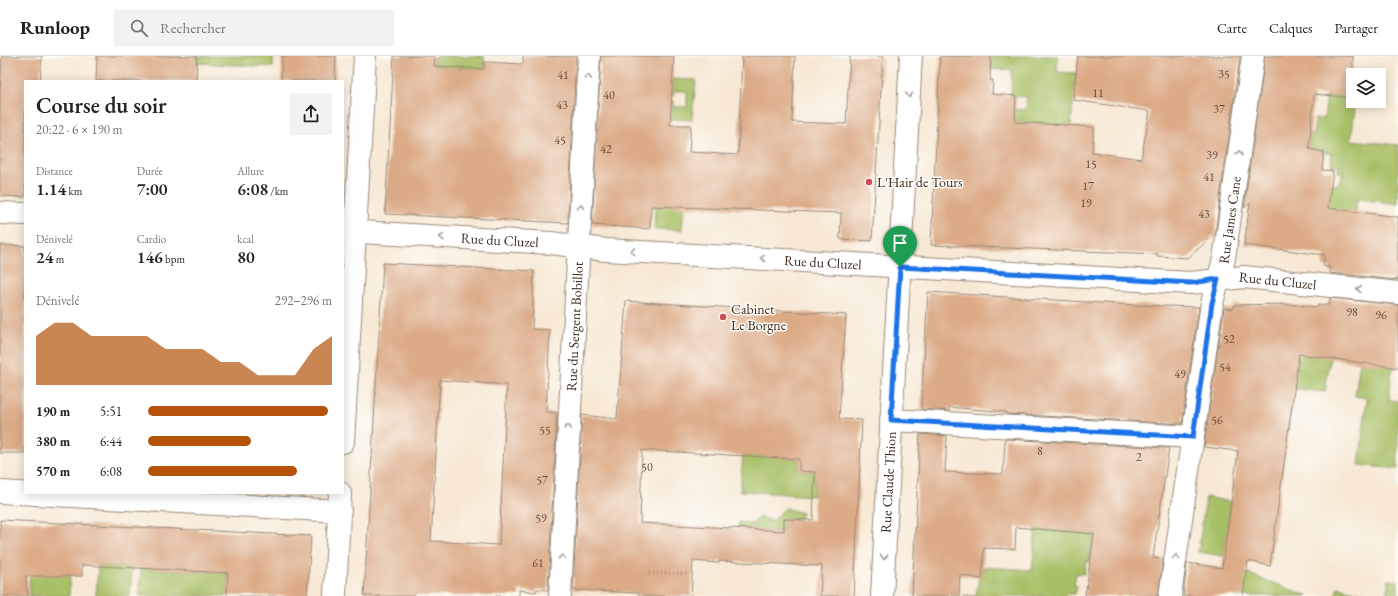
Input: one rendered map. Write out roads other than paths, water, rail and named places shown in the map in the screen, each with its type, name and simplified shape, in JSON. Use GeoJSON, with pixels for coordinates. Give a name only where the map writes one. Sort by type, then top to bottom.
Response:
{"type":"FeatureCollection","features":[{"type":"Feature","properties":{"kind":"street"},"geometry":{"type":"LineString","coordinates":[[344,407],[349,232],[365,56]]}},
{"type":"Feature","properties":{"kind":"street","name":"Rue du Sergent Bobillot"},"geometry":{"type":"LineString","coordinates":[[560,596],[589,56]]}},
{"type":"Feature","properties":{"kind":"street","name":"Rue Claude Thion"},"geometry":{"type":"LineString","coordinates":[[882,596],[911,56]]}},
{"type":"Feature","properties":{"kind":"street","name":"Rue James Cane"},"geometry":{"type":"LineString","coordinates":[[1170,596],[1212,303],[1224,258],[1253,56]]}},
{"type":"Feature","properties":{"kind":"street"},"geometry":{"type":"LineString","coordinates":[[0,213],[24,214]]}},
{"type":"Feature","properties":{"kind":"street","name":"Rue du Cluzel"},"geometry":{"type":"LineString","coordinates":[[349,232],[551,243],[606,250],[1191,283],[1244,277],[1398,293]]}},
{"type":"Feature","properties":{"kind":"street"},"geometry":{"type":"LineString","coordinates":[[891,420],[1193,437]]}},
{"type":"Feature","properties":{"kind":"street"},"geometry":{"type":"LineString","coordinates":[[0,492],[24,493]]}},
{"type":"Feature","properties":{"kind":"street"},"geometry":{"type":"LineString","coordinates":[[68,494],[340,502],[335,596]]}},
{"type":"Feature","properties":{"kind":"place","name":"L'Hair de Tours"},"geometry":{"type":"Point","coordinates":[869,182]}},
{"type":"Feature","properties":{"kind":"place","name":"Cabinet Le Borgne"},"geometry":{"type":"Point","coordinates":[723,317]}}]}
